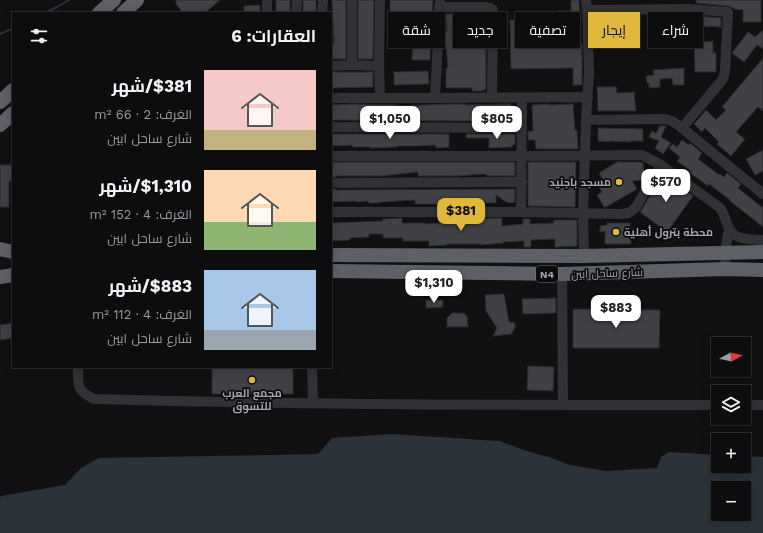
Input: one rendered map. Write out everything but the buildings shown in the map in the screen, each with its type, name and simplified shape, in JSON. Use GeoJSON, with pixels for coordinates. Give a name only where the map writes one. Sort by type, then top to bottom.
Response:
{"type":"FeatureCollection","features":[{"type":"Feature","properties":{"kind":"highway"},"geometry":{"type":"LineString","coordinates":[[100,12],[114,0]]}},
{"type":"Feature","properties":{"kind":"highway"},"geometry":{"type":"LineString","coordinates":[[124,12],[137,0]]}},
{"type":"Feature","properties":{"kind":"highway"},"geometry":{"type":"LineString","coordinates":[[0,102],[12,91]]}},
{"type":"Feature","properties":{"kind":"highway"},"geometry":{"type":"LineString","coordinates":[[0,124],[12,114]]}},
{"type":"Feature","properties":{"kind":"highway"},"geometry":{"type":"LineString","coordinates":[[0,249],[12,252]]}},
{"type":"Feature","properties":{"kind":"highway","name":"شارع ساحل ابين"},"geometry":{"type":"LineString","coordinates":[[332,255],[584,256],[763,252]]}},
{"type":"Feature","properties":{"kind":"highway","name":"شارع ساحل ابين"},"geometry":{"type":"LineString","coordinates":[[332,271],[562,274],[725,269],[763,270]]}},
{"type":"Feature","properties":{"kind":"street"},"geometry":{"type":"LineString","coordinates":[[267,0],[267,12]]}},
{"type":"Feature","properties":{"kind":"street"},"geometry":{"type":"LineString","coordinates":[[296,12],[297,0]]}},
{"type":"Feature","properties":{"kind":"street"},"geometry":{"type":"LineString","coordinates":[[322,0],[322,12]]}},
{"type":"Feature","properties":{"kind":"street"},"geometry":{"type":"LineString","coordinates":[[352,0],[352,65]]}},
{"type":"Feature","properties":{"kind":"street"},"geometry":{"type":"LineString","coordinates":[[380,0],[380,98]]}},
{"type":"Feature","properties":{"kind":"street"},"geometry":{"type":"LineString","coordinates":[[435,98],[439,3],[485,7],[493,10],[492,98]]}},
{"type":"Feature","properties":{"kind":"street"},"geometry":{"type":"LineString","coordinates":[[584,256],[583,213],[589,72],[586,5],[728,12],[725,71],[723,79],[682,128]]}},
{"type":"Feature","properties":{"kind":"street"},"geometry":{"type":"LineString","coordinates":[[332,66],[379,66]]}},
{"type":"Feature","properties":{"kind":"street"},"geometry":{"type":"LineString","coordinates":[[332,98],[588,97]]}},
{"type":"Feature","properties":{"kind":"street"},"geometry":{"type":"LineString","coordinates":[[522,98],[522,212]]}},
{"type":"Feature","properties":{"kind":"street"},"geometry":{"type":"LineString","coordinates":[[586,120],[665,119],[672,121],[763,194]]}},
{"type":"Feature","properties":{"kind":"street"},"geometry":{"type":"LineString","coordinates":[[332,127],[522,128]]}},
{"type":"Feature","properties":{"kind":"street"},"geometry":{"type":"LineString","coordinates":[[332,156],[642,156],[661,165],[720,207],[723,211],[729,229],[735,235],[744,239],[763,240]]}},
{"type":"Feature","properties":{"kind":"street"},"geometry":{"type":"LineString","coordinates":[[332,212],[629,213],[636,207],[661,165]]}},
{"type":"Feature","properties":{"kind":"street"},"geometry":{"type":"LineString","coordinates":[[337,183],[522,182]]}},
{"type":"Feature","properties":{"kind":"street"},"geometry":{"type":"LineString","coordinates":[[725,269],[726,240],[729,229]]}},
{"type":"Feature","properties":{"kind":"street"},"geometry":{"type":"LineString","coordinates":[[562,274],[563,405]]}},
{"type":"Feature","properties":{"kind":"street"},"geometry":{"type":"LineString","coordinates":[[78,368],[78,385],[84,394],[94,399],[181,402],[711,405]]}},
{"type":"Feature","properties":{"kind":"street"},"geometry":{"type":"LineString","coordinates":[[312,368],[313,403]]}},
{"type":"Feature","properties":{"kind":"street"},"geometry":{"type":"LineString","coordinates":[[751,405],[763,405]]}},
{"type":"Feature","properties":{"kind":"shaded area"},"geometry":{"type":"Polygon","coordinates":[[[392,434],[499,441],[570,465],[606,471],[657,468],[661,457],[669,452],[711,455],[711,473],[751,473],[751,456],[763,457],[763,533],[0,533],[1,496],[65,485],[81,468],[99,458],[318,454],[332,438],[392,434]]]}},
{"type":"Feature","properties":{"kind":"waterway"},"geometry":{"type":"LineString","coordinates":[[47,12],[69,0]]}},
{"type":"Feature","properties":{"kind":"waterway"},"geometry":{"type":"LineString","coordinates":[[0,34],[12,28]]}},
{"type":"Feature","properties":{"kind":"place","name":"مسجد باجنيد"},"geometry":{"type":"Point","coordinates":[619,182]}},
{"type":"Feature","properties":{"kind":"place","name":"محطة بترول أهلية"},"geometry":{"type":"Point","coordinates":[616,232]}},
{"type":"Feature","properties":{"kind":"place","name":"مجمع العرب للتسوق"},"geometry":{"type":"Point","coordinates":[252,380]}}]}
